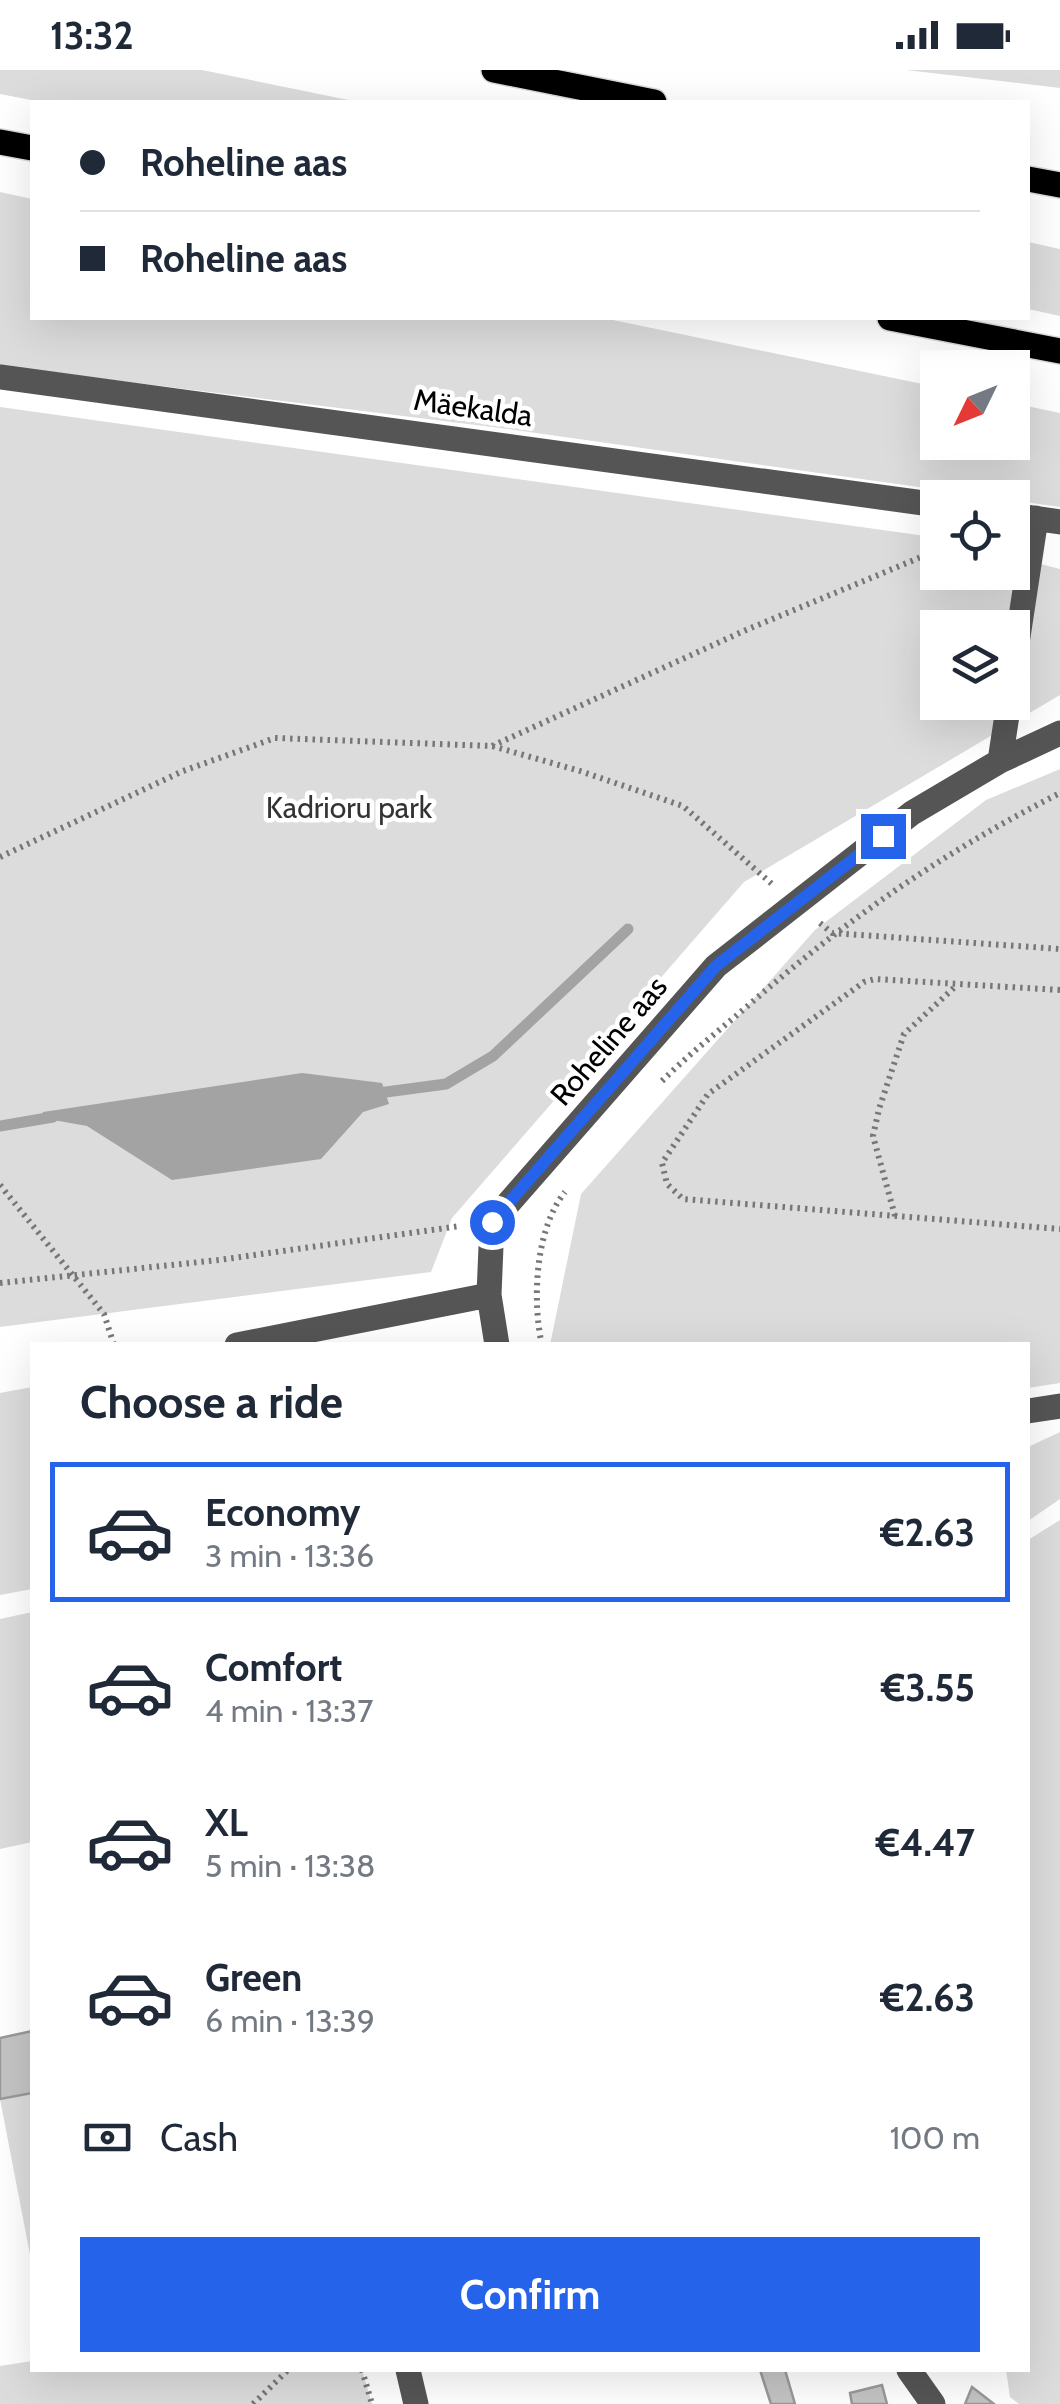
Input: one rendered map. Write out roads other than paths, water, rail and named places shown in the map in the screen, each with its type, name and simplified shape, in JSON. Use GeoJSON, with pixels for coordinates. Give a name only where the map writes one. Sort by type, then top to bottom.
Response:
{"type":"FeatureCollection","features":[{"type":"Feature","properties":{"kind":"main road"},"geometry":{"type":"LineString","coordinates":[[494,70],[644,100]]}},
{"type":"Feature","properties":{"kind":"main road"},"geometry":{"type":"LineString","coordinates":[[0,142],[30,148]]}},
{"type":"Feature","properties":{"kind":"main road"},"geometry":{"type":"LineString","coordinates":[[1030,179],[1060,185]]}},
{"type":"Feature","properties":{"kind":"main road"},"geometry":{"type":"LineString","coordinates":[[900,320],[1060,351]]}},
{"type":"Feature","properties":{"kind":"street","name":"Mäekalda"},"geometry":{"type":"LineString","coordinates":[[0,378],[920,502]]}},
{"type":"Feature","properties":{"kind":"street"},"geometry":{"type":"LineString","coordinates":[[1022,610],[1036,518]]}},
{"type":"Feature","properties":{"kind":"street"},"geometry":{"type":"LineString","coordinates":[[1000,761],[1006,720]]}},
{"type":"Feature","properties":{"kind":"street","name":"Roheline aas"},"geometry":{"type":"LineString","coordinates":[[488,1295],[492,1222],[716,966],[912,813],[1000,761],[1060,733]]}},
{"type":"Feature","properties":{"kind":"street"},"geometry":{"type":"LineString","coordinates":[[251,1342],[488,1295],[497,1342]]}},
{"type":"Feature","properties":{"kind":"street"},"geometry":{"type":"LineString","coordinates":[[1030,1411],[1060,1406]]}},
{"type":"Feature","properties":{"kind":"street"},"geometry":{"type":"LineString","coordinates":[[408,2372],[416,2404]]}},
{"type":"Feature","properties":{"kind":"street"},"geometry":{"type":"LineString","coordinates":[[910,2372],[932,2404]]}},
{"type":"Feature","properties":{"kind":"waterway"},"geometry":{"type":"LineString","coordinates":[[371,1094],[446,1084],[493,1056],[628,929]]}},
{"type":"Feature","properties":{"kind":"waterway"},"geometry":{"type":"LineString","coordinates":[[0,1126],[53,1117]]}},
{"type":"Feature","properties":{"kind":"park label","name":"Kadrioru park"},"geometry":{"type":"Point","coordinates":[349,808]}}]}
